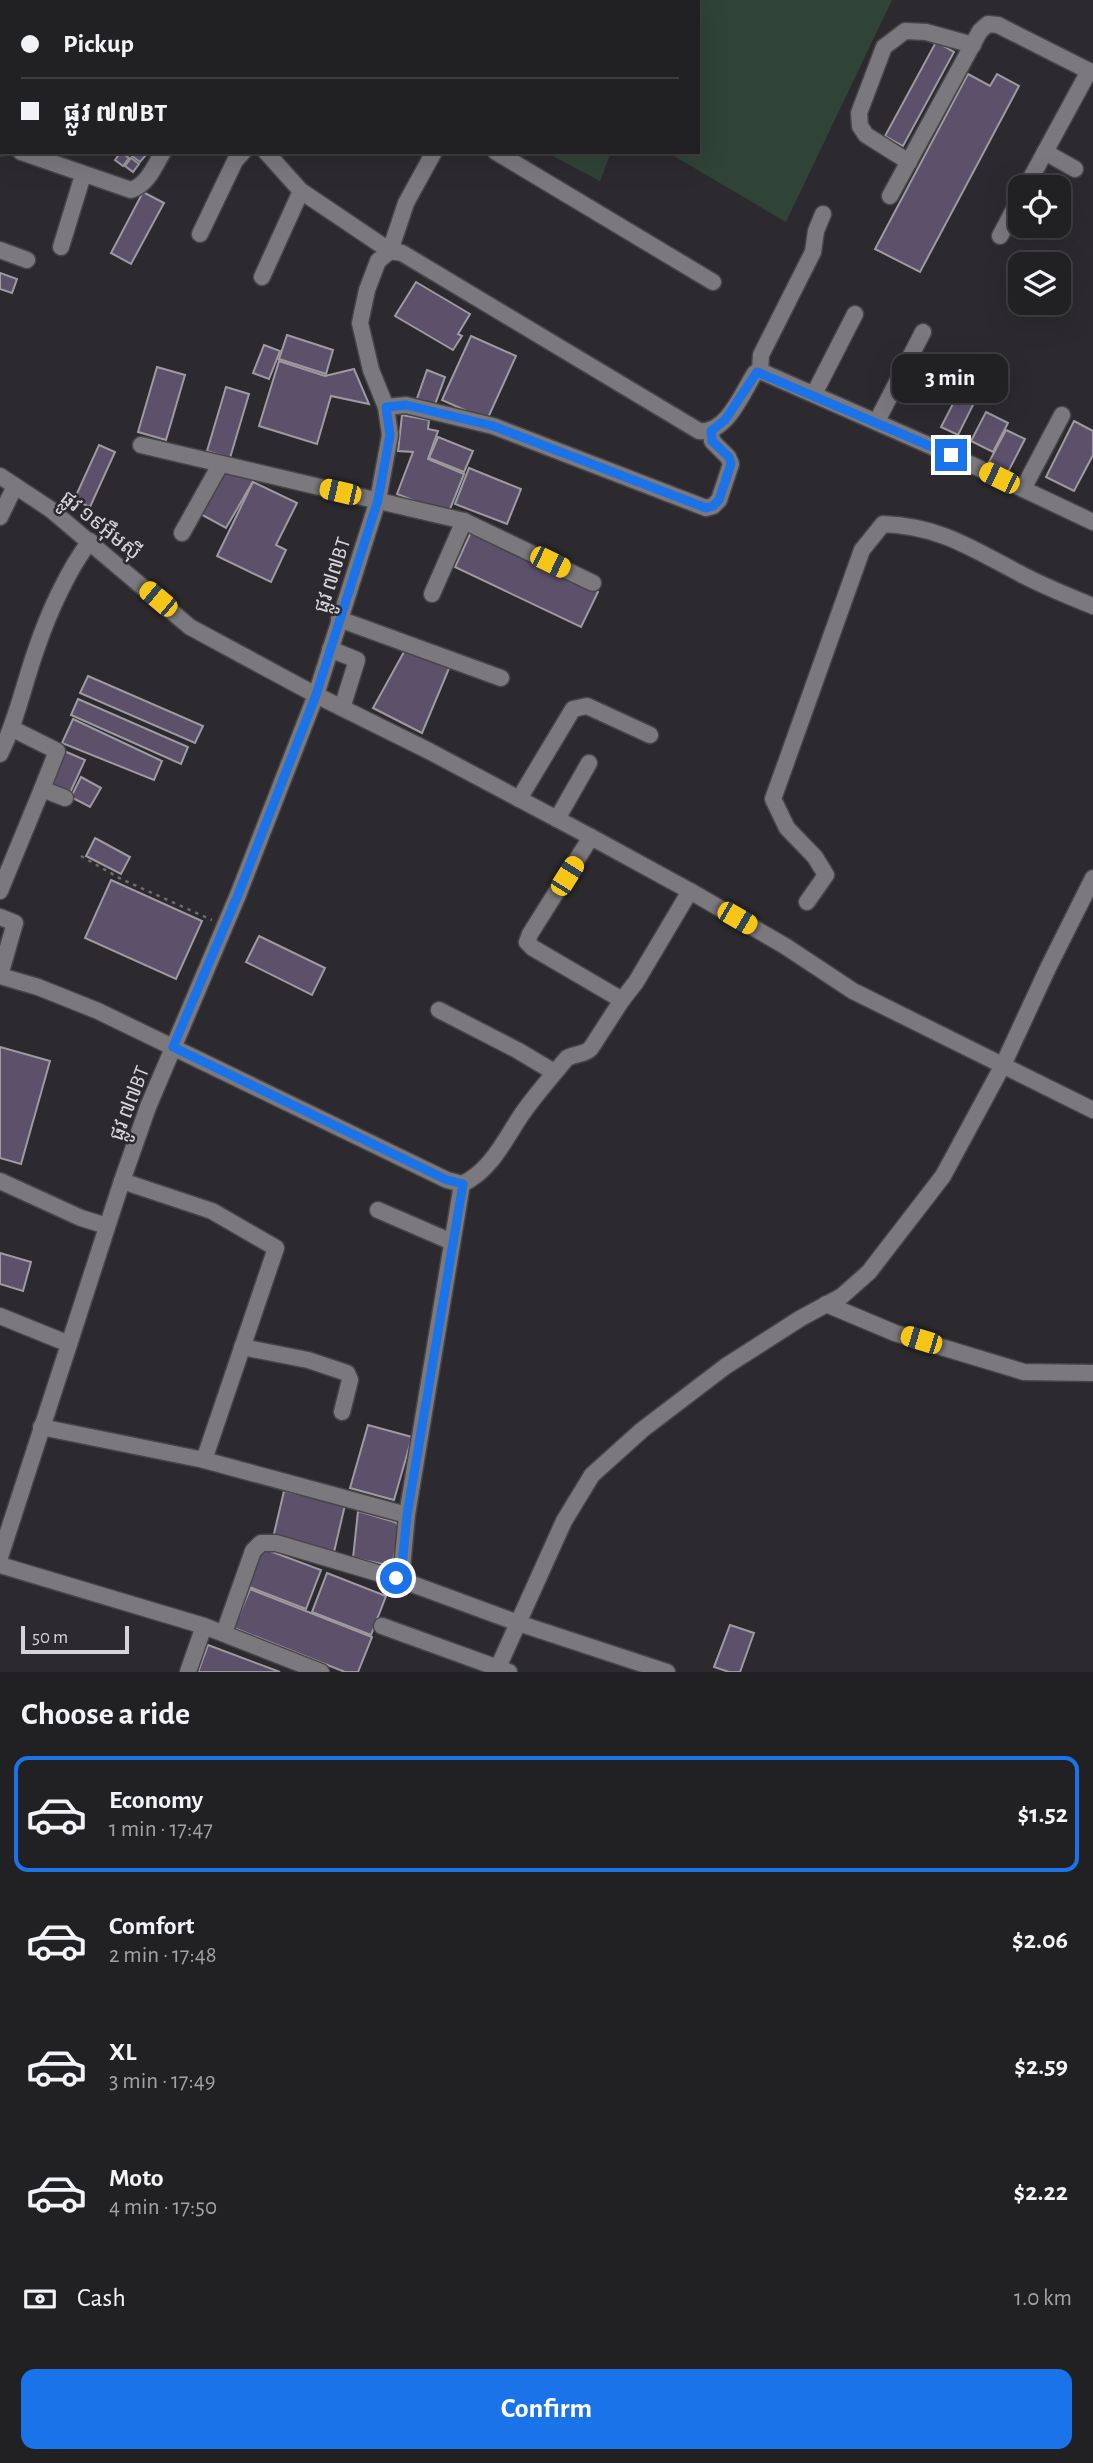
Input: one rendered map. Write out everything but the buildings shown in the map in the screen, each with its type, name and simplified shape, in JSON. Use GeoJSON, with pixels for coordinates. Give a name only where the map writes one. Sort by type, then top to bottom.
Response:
{"type":"FeatureCollection","features":[{"type":"Feature","properties":{"kind":"street"},"geometry":{"type":"LineString","coordinates":[[890,196],[973,45],[988,24],[998,25],[1091,72],[1033,175]]}},
{"type":"Feature","properties":{"kind":"street"},"geometry":{"type":"LineString","coordinates":[[909,162],[866,135],[860,126],[859,113],[884,47],[905,31],[926,32],[973,45]]}},
{"type":"Feature","properties":{"kind":"street"},"geometry":{"type":"LineString","coordinates":[[1045,152],[1076,169]]}},
{"type":"Feature","properties":{"kind":"street"},"geometry":{"type":"LineString","coordinates":[[25,154],[131,190],[141,187],[162,154]]}},
{"type":"Feature","properties":{"kind":"street"},"geometry":{"type":"LineString","coordinates":[[200,234],[234,161],[241,154]]}},
{"type":"Feature","properties":{"kind":"street"},"geometry":{"type":"LineString","coordinates":[[268,154],[301,191],[390,251],[402,253],[699,431],[711,431],[725,420],[755,373],[760,371],[877,421],[1093,522]]}},
{"type":"Feature","properties":{"kind":"street","name":"ផ្លូវ ៧៧BT"},"geometry":{"type":"LineString","coordinates":[[0,1557],[122,1181],[173,1047],[316,695],[378,500],[390,435],[386,407],[371,370],[359,323],[378,261],[390,251],[406,203],[433,154]]}},
{"type":"Feature","properties":{"kind":"street"},"geometry":{"type":"LineString","coordinates":[[499,154],[713,282]]}},
{"type":"Feature","properties":{"kind":"street"},"geometry":{"type":"LineString","coordinates":[[61,247],[83,175]]}},
{"type":"Feature","properties":{"kind":"street"},"geometry":{"type":"LineString","coordinates":[[262,277],[301,191]]}},
{"type":"Feature","properties":{"kind":"street"},"geometry":{"type":"LineString","coordinates":[[760,371],[761,355],[813,252],[816,231],[823,214]]}},
{"type":"Feature","properties":{"kind":"street"},"geometry":{"type":"LineString","coordinates":[[1000,236],[1008,221]]}},
{"type":"Feature","properties":{"kind":"street"},"geometry":{"type":"LineString","coordinates":[[0,250],[27,260]]}},
{"type":"Feature","properties":{"kind":"street"},"geometry":{"type":"LineString","coordinates":[[814,394],[855,314]]}},
{"type":"Feature","properties":{"kind":"street"},"geometry":{"type":"LineString","coordinates":[[877,421],[923,332]]}},
{"type":"Feature","properties":{"kind":"street"},"geometry":{"type":"LineString","coordinates":[[386,407],[406,405],[493,426],[706,508],[719,500],[731,464],[729,457],[712,441],[711,431]]}},
{"type":"Feature","properties":{"kind":"street"},"geometry":{"type":"LineString","coordinates":[[1023,489],[1062,415]]}},
{"type":"Feature","properties":{"kind":"street"},"geometry":{"type":"LineString","coordinates":[[141,445],[464,521],[593,583]]}},
{"type":"Feature","properties":{"kind":"street"},"geometry":{"type":"LineString","coordinates":[[182,533],[220,465]]}},
{"type":"Feature","properties":{"kind":"street","name":"ផ្លូវ ១៩អ៊ឹមស៊ី"},"geometry":{"type":"LineString","coordinates":[[0,476],[50,509],[191,627],[690,891],[785,946],[853,991],[1093,1110]]}},
{"type":"Feature","properties":{"kind":"street"},"geometry":{"type":"LineString","coordinates":[[0,517],[15,486]]}},
{"type":"Feature","properties":{"kind":"street"},"geometry":{"type":"LineString","coordinates":[[432,594],[464,521]]}},
{"type":"Feature","properties":{"kind":"street"},"geometry":{"type":"LineString","coordinates":[[807,902],[826,875],[815,857],[787,828],[773,799],[862,550],[883,523],[906,524],[944,534],[1048,588],[1093,606]]}},
{"type":"Feature","properties":{"kind":"street"},"geometry":{"type":"LineString","coordinates":[[0,754],[13,729],[41,636],[81,552],[90,541]]}},
{"type":"Feature","properties":{"kind":"street"},"geometry":{"type":"LineString","coordinates":[[340,619],[501,678]]}},
{"type":"Feature","properties":{"kind":"street"},"geometry":{"type":"LineString","coordinates":[[330,649],[358,660],[342,708]]}},
{"type":"Feature","properties":{"kind":"street"},"geometry":{"type":"LineString","coordinates":[[519,799],[577,706],[587,706],[650,735]]}},
{"type":"Feature","properties":{"kind":"street"},"geometry":{"type":"LineString","coordinates":[[0,891],[5,866],[57,751],[13,729]]}},
{"type":"Feature","properties":{"kind":"street"},"geometry":{"type":"LineString","coordinates":[[557,819],[589,763]]}},
{"type":"Feature","properties":{"kind":"street"},"geometry":{"type":"LineString","coordinates":[[42,789],[65,798]]}},
{"type":"Feature","properties":{"kind":"street"},"geometry":{"type":"LineString","coordinates":[[591,837],[527,942],[621,1000]]}},
{"type":"Feature","properties":{"kind":"street"},"geometry":{"type":"LineString","coordinates":[[382,1626],[501,1671],[518,1623],[564,1521],[592,1475],[642,1430],[726,1366],[801,1318],[842,1296],[869,1272],[943,1176],[1003,1065],[1093,878]]}},
{"type":"Feature","properties":{"kind":"street"},"geometry":{"type":"LineString","coordinates":[[667,1672],[518,1623],[404,1581],[401,1577],[407,1515],[463,1184],[481,1173],[567,1058],[587,1053],[592,1048],[621,1000],[636,982],[690,891]]}},
{"type":"Feature","properties":{"kind":"street"},"geometry":{"type":"LineString","coordinates":[[0,917],[15,923],[0,975],[98,1011],[435,1175],[463,1184]]}},
{"type":"Feature","properties":{"kind":"street"},"geometry":{"type":"LineString","coordinates":[[439,1010],[554,1072]]}},
{"type":"Feature","properties":{"kind":"street"},"geometry":{"type":"LineString","coordinates":[[0,1181],[81,1218],[107,1226]]}},
{"type":"Feature","properties":{"kind":"street"},"geometry":{"type":"LineString","coordinates":[[122,1181],[212,1211],[276,1248],[204,1460]]}},
{"type":"Feature","properties":{"kind":"street"},"geometry":{"type":"LineString","coordinates":[[378,1210],[452,1242]]}},
{"type":"Feature","properties":{"kind":"street"},"geometry":{"type":"LineString","coordinates":[[827,1304],[895,1333],[1024,1372],[1093,1373]]}},
{"type":"Feature","properties":{"kind":"street"},"geometry":{"type":"LineString","coordinates":[[0,1316],[69,1344]]}},
{"type":"Feature","properties":{"kind":"street"},"geometry":{"type":"LineString","coordinates":[[242,1347],[308,1360],[347,1373],[350,1380],[342,1412]]}},
{"type":"Feature","properties":{"kind":"street"},"geometry":{"type":"LineString","coordinates":[[41,1427],[204,1460],[407,1515]]}},
{"type":"Feature","properties":{"kind":"street"},"geometry":{"type":"LineString","coordinates":[[224,1633],[253,1551],[261,1543],[276,1543],[391,1577],[401,1577]]}},
{"type":"Feature","properties":{"kind":"street"},"geometry":{"type":"LineString","coordinates":[[0,1565],[204,1626],[321,1672]]}},
{"type":"Feature","properties":{"kind":"street"},"geometry":{"type":"LineString","coordinates":[[188,1672],[204,1626]]}},
{"type":"Feature","properties":{"kind":"path"},"geometry":{"type":"LineString","coordinates":[[81,856],[121,879],[224,926]]}},
{"type":"Feature","properties":{"kind":"green space"},"geometry":{"type":"Polygon","coordinates":[[[700,0],[892,0],[786,222],[670,154],[700,154],[700,0]]]}},
{"type":"Feature","properties":{"kind":"green space"},"geometry":{"type":"Polygon","coordinates":[[[549,154],[610,154],[600,181],[549,154]]]}},
{"type":"Feature","properties":{"kind":"route"},"geometry":{"type":"LineString","coordinates":[[396,1578],[401,1577],[407,1515],[463,1184],[447,1180],[173,1047],[238,895],[316,695],[378,500],[390,435],[386,407],[406,405],[493,426],[706,508],[717,504],[731,464],[729,457],[712,441],[711,431],[725,420],[755,373],[760,371],[951,455]]}}]}
